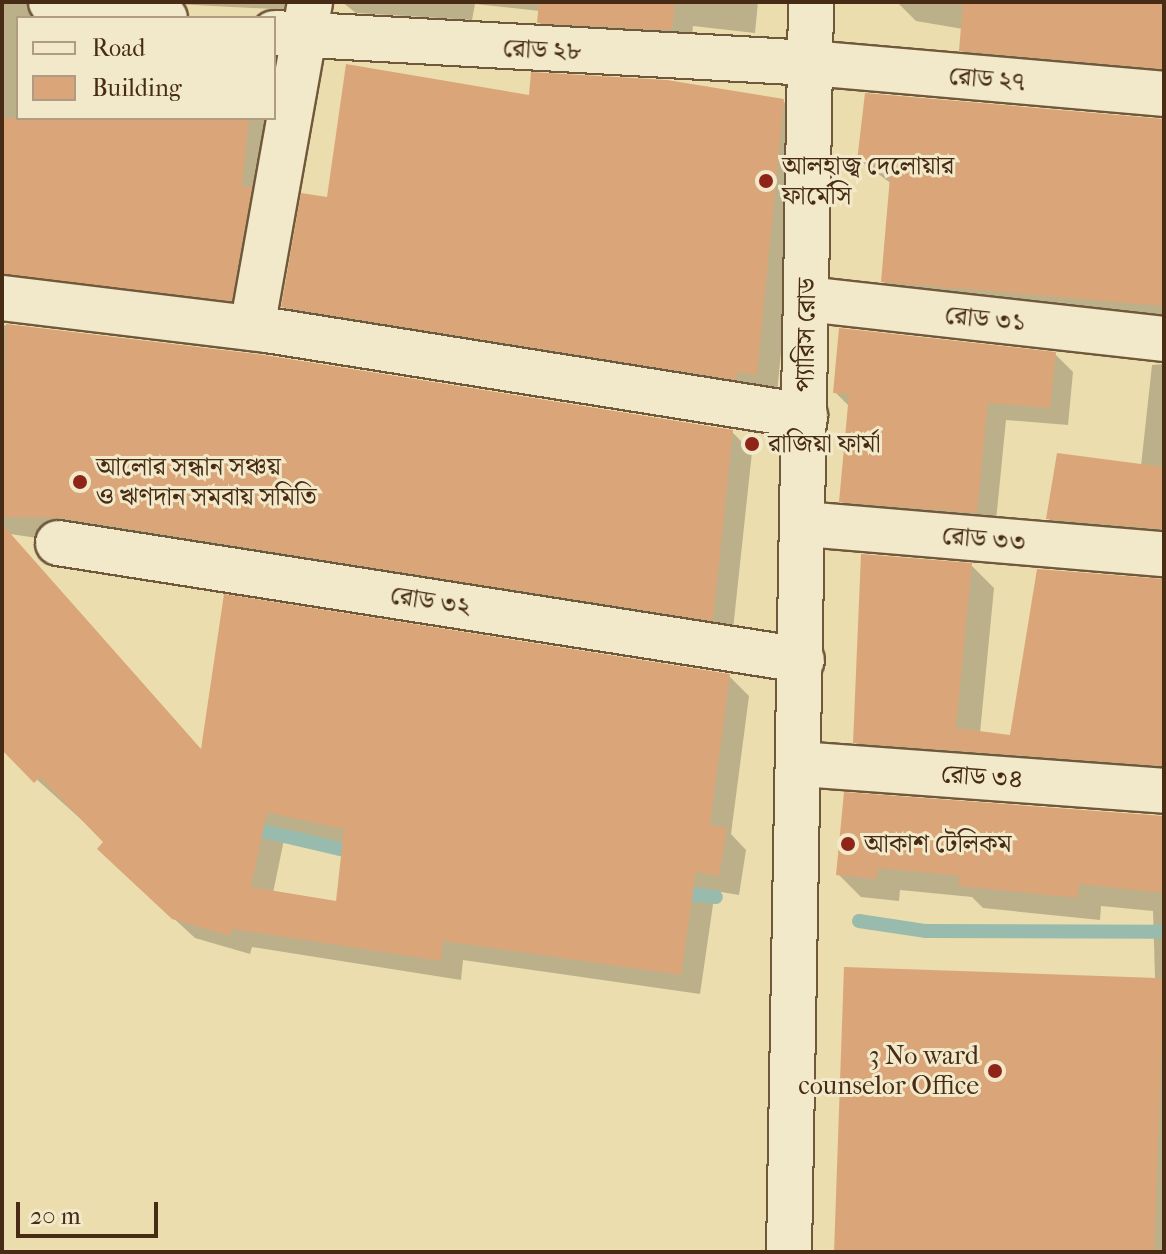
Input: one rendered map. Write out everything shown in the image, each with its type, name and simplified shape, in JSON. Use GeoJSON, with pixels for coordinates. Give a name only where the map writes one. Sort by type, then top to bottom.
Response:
{"type":"FeatureCollection","features":[{"type":"Feature","properties":{"kind":"street"},"geometry":{"type":"LineString","coordinates":[[51,2],[151,16]]}},
{"type":"Feature","properties":{"kind":"street","name":"প্যারিস রোড"},"geometry":{"type":"LineString","coordinates":[[789,1252],[802,660],[811,2]]}},
{"type":"Feature","properties":{"kind":"street"},"geometry":{"type":"LineString","coordinates":[[252,328],[297,24]]}},
{"type":"Feature","properties":{"kind":"street","name":"রোড ২৮"},"geometry":{"type":"LineString","coordinates":[[297,24],[811,63]]}},
{"type":"Feature","properties":{"kind":"street","name":"রোড ২৭"},"geometry":{"type":"LineString","coordinates":[[811,63],[1164,94]]}},
{"type":"Feature","properties":{"kind":"street"},"geometry":{"type":"LineString","coordinates":[[2,298],[252,328],[805,416]]}},
{"type":"Feature","properties":{"kind":"street","name":"রোড ৩১"},"geometry":{"type":"LineString","coordinates":[[807,299],[1164,339]]}},
{"type":"Feature","properties":{"kind":"street","name":"রোড ৩৩"},"geometry":{"type":"LineString","coordinates":[[804,524],[1164,554]]}},
{"type":"Feature","properties":{"kind":"street","name":"রোড ৩২"},"geometry":{"type":"LineString","coordinates":[[58,543],[802,660]]}},
{"type":"Feature","properties":{"kind":"street","name":"রোড ৩৪"},"geometry":{"type":"LineString","coordinates":[[800,764],[1164,791]]}},
{"type":"Feature","properties":{"kind":"building"},"geometry":{"type":"Polygon","coordinates":[[[539,2],[675,2],[672,30],[537,23],[539,2]]]}},
{"type":"Feature","properties":{"kind":"building"},"geometry":{"type":"Polygon","coordinates":[[[963,2],[1164,2],[1164,69],[959,51],[963,2]]]}},
{"type":"Feature","properties":{"kind":"building"},"geometry":{"type":"Polygon","coordinates":[[[346,64],[529,95],[531,72],[667,80],[784,99],[757,375],[737,372],[737,380],[281,307],[301,193],[327,197],[346,64]]]}},
{"type":"Feature","properties":{"kind":"building"},"geometry":{"type":"Polygon","coordinates":[[[865,93],[1164,119],[1164,306],[881,282],[891,165],[857,161],[865,93]]]}},
{"type":"Feature","properties":{"kind":"building"},"geometry":{"type":"Polygon","coordinates":[[[2,118],[249,120],[242,186],[252,187],[232,301],[2,274],[2,118]]]}},
{"type":"Feature","properties":{"kind":"building"},"geometry":{"type":"Polygon","coordinates":[[[6,324],[264,355],[733,430],[713,621],[62,518],[2,517],[6,324]]]}},
{"type":"Feature","properties":{"kind":"building"},"geometry":{"type":"Polygon","coordinates":[[[839,328],[1056,352],[1050,408],[988,403],[977,513],[839,502],[849,394],[833,393],[839,328]]]}},
{"type":"Feature","properties":{"kind":"building"},"geometry":{"type":"Polygon","coordinates":[[[1057,453],[1164,467],[1164,529],[1046,519],[1057,453]]]}},
{"type":"Feature","properties":{"kind":"building"},"geometry":{"type":"Polygon","coordinates":[[[2,524],[201,749],[224,594],[730,674],[710,825],[727,828],[719,876],[696,872],[681,975],[443,941],[441,961],[232,929],[230,936],[172,919],[97,849],[103,842],[40,777],[34,783],[2,750],[2,524]],[[267,812],[251,887],[336,901],[344,829],[267,812]]]}},
{"type":"Feature","properties":{"kind":"building"},"geometry":{"type":"Polygon","coordinates":[[[861,554],[972,563],[956,728],[1010,735],[1037,569],[1164,579],[1164,766],[853,743],[861,554]]]}},
{"type":"Feature","properties":{"kind":"building"},"geometry":{"type":"Polygon","coordinates":[[[844,792],[1164,816],[1164,893],[1079,884],[1078,898],[958,886],[959,876],[878,868],[877,879],[836,875],[844,792]]]}},
{"type":"Feature","properties":{"kind":"building","name":"3 No ward counselor Office"},"geometry":{"type":"Polygon","coordinates":[[[844,967],[1164,978],[1154,1252],[834,1252],[844,967]]]}},
{"type":"Feature","properties":{"kind":"waterway"},"geometry":{"type":"LineString","coordinates":[[246,827],[358,853]]}},
{"type":"Feature","properties":{"kind":"waterway"},"geometry":{"type":"LineString","coordinates":[[676,893],[716,897]]}},
{"type":"Feature","properties":{"kind":"waterway"},"geometry":{"type":"LineString","coordinates":[[859,921],[926,931],[1164,932]]}},
{"type":"Feature","properties":{"kind":"place","name":"আলহাজ্ব দেলোয়ার ফার্মেসি"},"geometry":{"type":"Point","coordinates":[766,181]}},
{"type":"Feature","properties":{"kind":"place","name":"রাজিয়া ফার্মা"},"geometry":{"type":"Point","coordinates":[752,444]}},
{"type":"Feature","properties":{"kind":"place","name":"আলোর সন্ধান সঞ্চয় ও ঋণদান সমবায় সমিতি"},"geometry":{"type":"Point","coordinates":[80,482]}},
{"type":"Feature","properties":{"kind":"place","name":"আকাশ টেলিকম"},"geometry":{"type":"Point","coordinates":[848,844]}},
{"type":"Feature","properties":{"kind":"place","name":"3 No ward counselor Office"},"geometry":{"type":"Point","coordinates":[995,1071]}}]}
